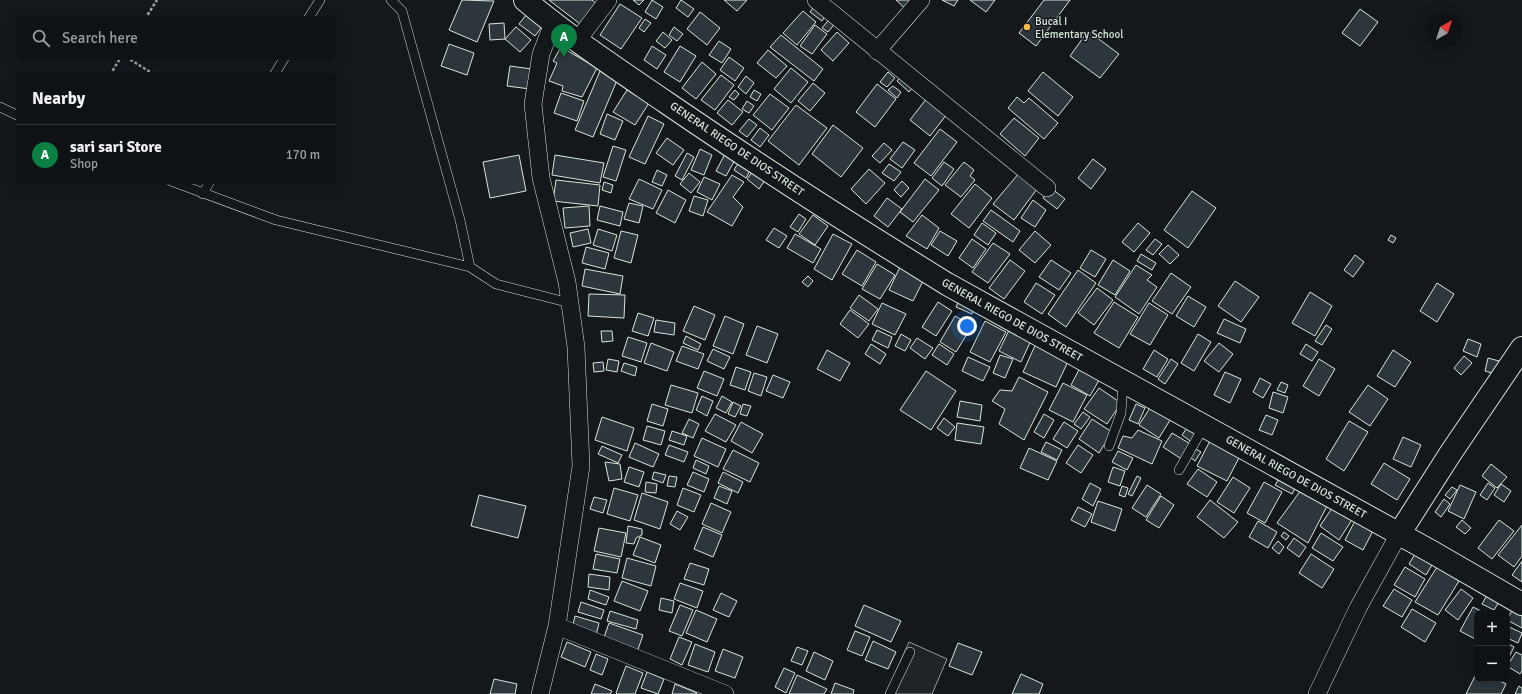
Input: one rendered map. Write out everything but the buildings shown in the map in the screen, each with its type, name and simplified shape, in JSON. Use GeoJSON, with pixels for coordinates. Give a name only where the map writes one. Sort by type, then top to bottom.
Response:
{"type":"FeatureCollection","features":[{"type":"Feature","properties":{"kind":"street","name":"GENERAL RIEGO DE DIOS STREET"},"geometry":{"type":"LineString","coordinates":[[525,0],[577,41],[700,126],[872,238],[947,284],[1399,534],[1522,604]]}},
{"type":"Feature","properties":{"kind":"street"},"geometry":{"type":"LineString","coordinates":[[577,41],[608,0]]}},
{"type":"Feature","properties":{"kind":"street"},"geometry":{"type":"LineString","coordinates":[[816,0],[1047,188]]}},
{"type":"Feature","properties":{"kind":"street"},"geometry":{"type":"LineString","coordinates":[[877,51],[921,0]]}},
{"type":"Feature","properties":{"kind":"street"},"geometry":{"type":"LineString","coordinates":[[540,694],[557,626],[581,466],[576,347],[567,282],[541,178],[533,104],[541,54],[553,23]]}},
{"type":"Feature","properties":{"kind":"street"},"geometry":{"type":"LineString","coordinates":[[1317,694],[1358,608],[1399,534],[1450,454],[1522,348]]}},
{"type":"Feature","properties":{"kind":"street"},"geometry":{"type":"LineString","coordinates":[[557,626],[702,690],[725,694]]}},
{"type":"Feature","properties":{"kind":"lane"},"geometry":{"type":"LineString","coordinates":[[310,16],[320,0]]}},
{"type":"Feature","properties":{"kind":"lane"},"geometry":{"type":"LineString","coordinates":[[391,0],[402,11],[460,220],[470,267]]}},
{"type":"Feature","properties":{"kind":"lane"},"geometry":{"type":"LineString","coordinates":[[276,72],[283,60]]}},
{"type":"Feature","properties":{"kind":"lane"},"geometry":{"type":"LineString","coordinates":[[0,107],[16,115]]}},
{"type":"Feature","properties":{"kind":"lane"},"geometry":{"type":"LineString","coordinates":[[178,184],[276,220],[470,267],[496,284],[570,303]]}},
{"type":"Feature","properties":{"kind":"lane"},"geometry":{"type":"LineString","coordinates":[[202,194],[208,184]]}},
{"type":"Feature","properties":{"kind":"lane"},"geometry":{"type":"LineString","coordinates":[[1109,446],[1121,413],[1123,381]]}},
{"type":"Feature","properties":{"kind":"lane"},"geometry":{"type":"LineString","coordinates":[[1179,470],[1204,426]]}},
{"type":"Feature","properties":{"kind":"lane"},"geometry":{"type":"LineString","coordinates":[[890,694],[910,652]]}},
{"type":"Feature","properties":{"kind":"path"},"geometry":{"type":"LineString","coordinates":[[147,16],[157,0]]}},
{"type":"Feature","properties":{"kind":"path"},"geometry":{"type":"LineString","coordinates":[[112,72],[119,60]]}},
{"type":"Feature","properties":{"kind":"path"},"geometry":{"type":"LineString","coordinates":[[131,60],[150,72]]}},
{"type":"Feature","properties":{"kind":"shaded area"},"geometry":{"type":"Polygon","coordinates":[[[909,642],[947,659],[932,694],[886,694],[909,642]]]}},
{"type":"Feature","properties":{"kind":"place","name":"Bucal I Elementary School"},"geometry":{"type":"Point","coordinates":[1027,27]}},
{"type":"Feature","properties":{"kind":"place","name":"sari sari Store"},"geometry":{"type":"Point","coordinates":[564,57]}}]}
